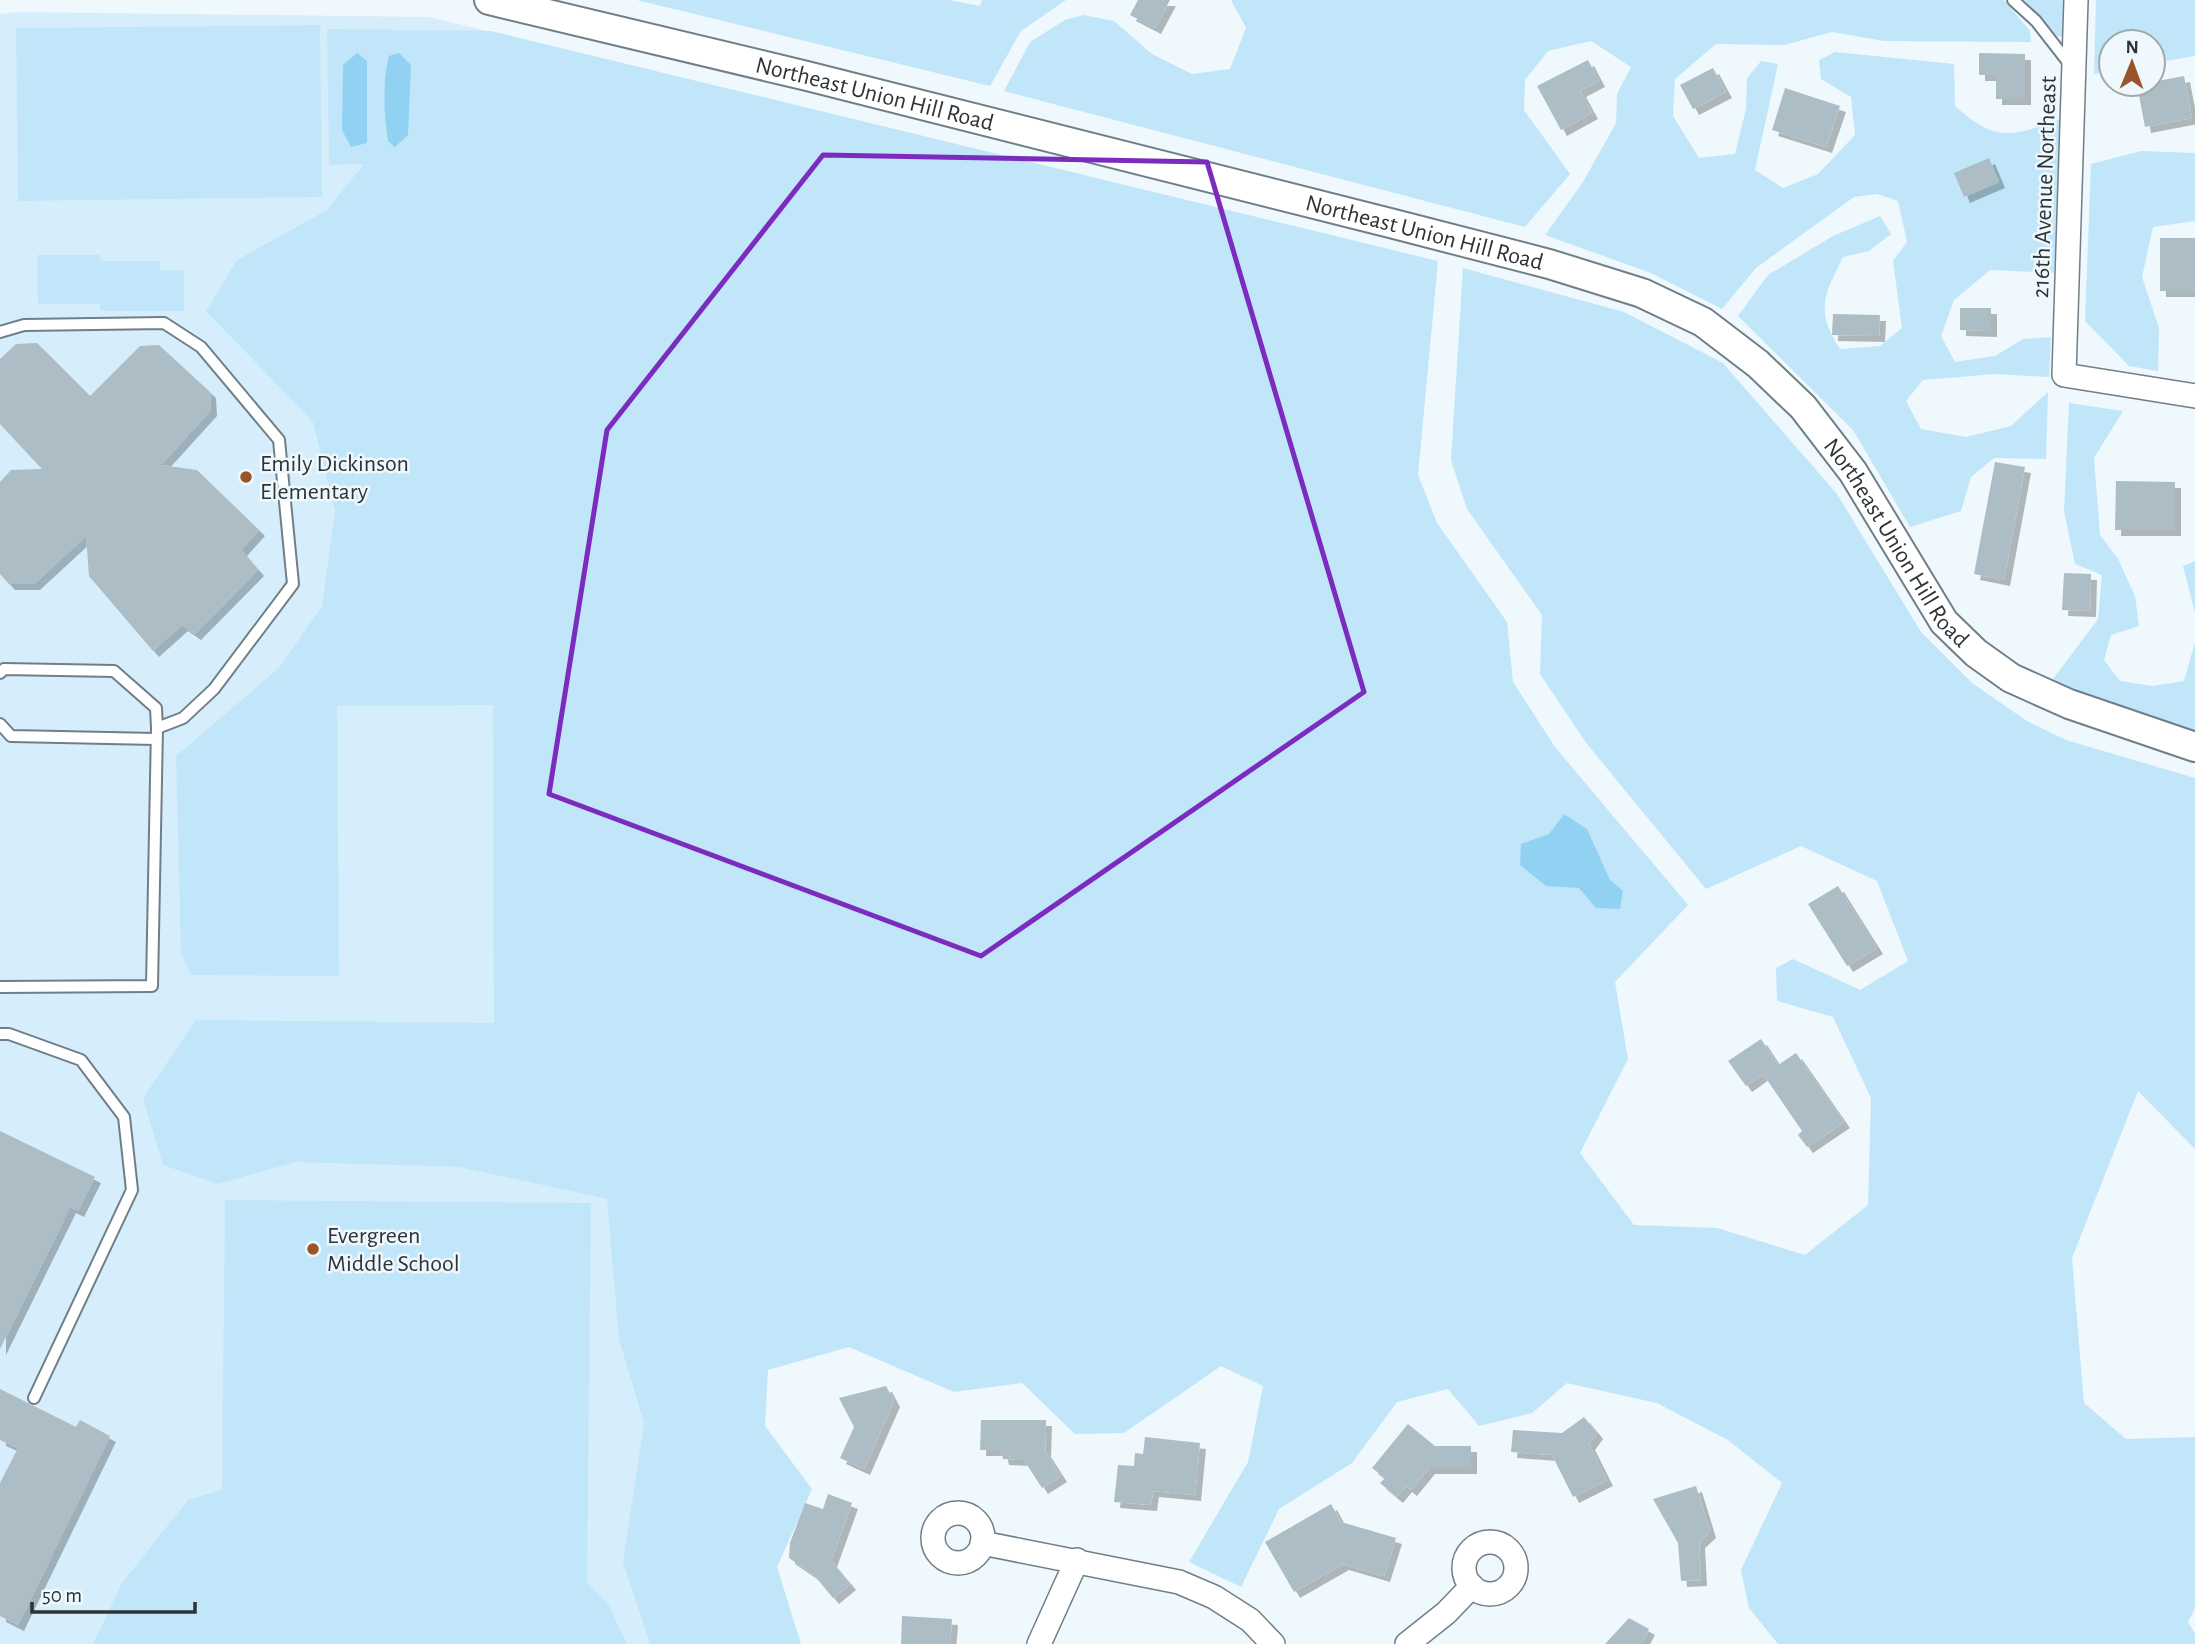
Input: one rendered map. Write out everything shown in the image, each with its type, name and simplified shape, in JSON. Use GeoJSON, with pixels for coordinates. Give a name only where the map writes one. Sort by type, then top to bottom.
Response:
{"type":"FeatureCollection","features":[{"type":"Feature","properties":{"kind":"street","name":"Northeast Union Hill Road"},"geometry":{"type":"LineString","coordinates":[[489,0],[807,76],[1381,220],[1549,264],[1642,293],[1703,322],[1758,364],[1803,407],[1853,472],[1944,622],[1976,653],[2011,678],[2069,704],[2195,747]]}},
{"type":"Feature","properties":{"kind":"street","name":"216th Avenue Northeast"},"geometry":{"type":"LineString","coordinates":[[2076,0],[2064,375],[2195,396]]}},
{"type":"Feature","properties":{"kind":"street"},"geometry":{"type":"LineString","coordinates":[[982,1542],[1179,1582],[1214,1597],[1250,1620],[1273,1644]]}},
{"type":"Feature","properties":{"kind":"street"},"geometry":{"type":"LineString","coordinates":[[1039,1644],[1077,1560]]}},
{"type":"Feature","properties":{"kind":"street"},"geometry":{"type":"LineString","coordinates":[[1407,1644],[1446,1613],[1472,1586]]}},
{"type":"Feature","properties":{"kind":"lane"},"geometry":{"type":"LineString","coordinates":[[2013,0],[2036,21],[2074,70]]}},
{"type":"Feature","properties":{"kind":"lane"},"geometry":{"type":"LineString","coordinates":[[0,331],[24,325],[164,323],[201,347],[279,440],[293,584],[214,689],[183,718],[156,734],[10,736],[0,724]]}},
{"type":"Feature","properties":{"kind":"lane"},"geometry":{"type":"LineString","coordinates":[[0,673],[4,668],[114,670],[156,708],[152,986],[0,987]]}},
{"type":"Feature","properties":{"kind":"lane"},"geometry":{"type":"LineString","coordinates":[[0,1034],[9,1034],[81,1060],[124,1117],[132,1190],[34,1398]]}},
{"type":"Feature","properties":{"kind":"highlighted area"},"geometry":{"type":"Polygon","coordinates":[[[823,155],[1207,162],[1364,692],[981,956],[549,794],[607,430],[823,155]]]}},
{"type":"Feature","properties":{"kind":"shaded area"},"geometry":{"type":"Polygon","coordinates":[[[637,0],[949,0],[980,6],[982,0],[1066,0],[1021,31],[990,86],[637,0]]]}},
{"type":"Feature","properties":{"kind":"shaded area"},"geometry":{"type":"Polygon","coordinates":[[[1231,0],[2004,0],[2030,31],[2031,42],[1884,41],[1832,32],[1784,45],[1716,44],[1675,79],[1673,116],[1699,158],[1735,154],[1746,109],[1747,78],[1761,61],[1778,64],[1755,170],[1783,188],[1818,174],[1855,135],[1851,97],[1821,79],[1819,60],[1835,52],[1954,64],[1955,106],[1994,131],[2018,132],[2063,118],[2054,273],[1990,270],[1954,300],[1941,336],[1955,362],[1995,356],[2023,339],[2051,337],[2049,377],[1996,374],[1923,380],[1906,401],[1921,429],[1966,437],[2011,426],[2048,392],[2046,459],[1994,458],[1971,477],[1961,511],[1910,527],[1853,430],[1738,316],[1768,275],[1833,236],[1880,216],[1891,234],[1869,251],[1843,257],[1827,293],[1825,313],[1832,336],[1840,349],[1880,346],[1902,328],[1893,261],[1907,242],[1898,201],[1877,194],[1854,197],[1756,268],[1722,309],[1651,273],[1545,235],[1583,182],[1616,123],[1617,94],[1631,67],[1591,41],[1548,51],[1525,80],[1524,110],[1570,174],[1525,227],[1004,91],[1030,42],[1065,20],[1083,15],[1114,21],[1152,54],[1192,74],[1230,69],[1246,28],[1231,0]]]}},
{"type":"Feature","properties":{"kind":"shaded area"},"geometry":{"type":"Polygon","coordinates":[[[2024,0],[2067,0],[2067,37],[2057,36],[2024,0]]]}},
{"type":"Feature","properties":{"kind":"shaded area"},"geometry":{"type":"Polygon","coordinates":[[[2096,0],[2195,0],[2195,56],[2167,61],[2167,28],[2097,28],[2097,73],[2094,74],[2096,0]]]}},
{"type":"Feature","properties":{"kind":"shaded area"},"geometry":{"type":"Polygon","coordinates":[[[18,12],[429,17],[1364,243],[731,1335],[729,1644],[0,1644],[0,14],[18,12]]]}},
{"type":"Feature","properties":{"kind":"shaded area"},"geometry":{"type":"Polygon","coordinates":[[[320,25],[322,197],[18,201],[16,28],[320,25]]]}},
{"type":"Feature","properties":{"kind":"shaded area"},"geometry":{"type":"Polygon","coordinates":[[[327,29],[491,31],[1438,261],[1418,475],[1437,523],[1507,622],[1513,682],[1555,747],[1688,905],[1615,982],[1628,1059],[1580,1153],[1634,1225],[1717,1228],[1805,1255],[1868,1205],[1871,1098],[1833,1017],[1777,1001],[1776,968],[1793,959],[1860,990],[1908,961],[1877,881],[1801,846],[1706,889],[1587,744],[1540,674],[1542,615],[1467,509],[1451,460],[1463,268],[1624,312],[1723,363],[1837,494],[1921,632],[1972,683],[2027,721],[2066,740],[2195,778],[2195,1149],[2138,1091],[2072,1258],[2084,1403],[2126,1439],[2195,1437],[2195,1608],[2188,1622],[2195,1634],[2195,1644],[1778,1644],[1749,1608],[1741,1570],[1782,1483],[1728,1440],[1657,1403],[1567,1383],[1532,1413],[1479,1426],[1448,1389],[1397,1402],[1352,1463],[1279,1509],[1241,1587],[1189,1562],[1248,1462],[1263,1386],[1221,1366],[1124,1433],[1075,1434],[1022,1383],[954,1392],[849,1347],[768,1370],[765,1426],[812,1489],[777,1567],[801,1644],[650,1644],[623,1562],[644,1423],[619,1339],[607,1199],[460,1167],[296,1162],[218,1184],[163,1165],[143,1098],[196,1020],[494,1023],[493,705],[337,706],[339,976],[191,975],[181,953],[176,756],[279,668],[322,606],[335,511],[313,422],[206,311],[237,260],[327,210],[364,164],[329,165],[327,29]]]}},
{"type":"Feature","properties":{"kind":"shaded area"},"geometry":{"type":"Polygon","coordinates":[[[2141,151],[2195,153],[2195,221],[2153,227],[2142,277],[2159,328],[2158,371],[2129,366],[2085,321],[2091,164],[2141,151]]]}},
{"type":"Feature","properties":{"kind":"shaded area"},"geometry":{"type":"Polygon","coordinates":[[[37,255],[100,255],[101,261],[160,261],[160,270],[184,270],[184,311],[100,311],[100,304],[38,304],[37,255]]]}},
{"type":"Feature","properties":{"kind":"shaded area"},"geometry":{"type":"Polygon","coordinates":[[[2069,403],[2123,411],[2094,458],[2100,535],[2118,559],[2135,596],[2139,626],[2111,635],[2104,660],[2120,681],[2153,686],[2184,681],[2195,642],[2195,738],[2076,695],[2053,679],[2098,619],[2102,575],[2075,564],[2064,511],[2069,403]]]}},
{"type":"Feature","properties":{"kind":"shaded area"},"geometry":{"type":"Polygon","coordinates":[[[2195,561],[2195,613],[2183,566],[2195,561]]]}},
{"type":"Feature","properties":{"kind":"shaded area"},"geometry":{"type":"Polygon","coordinates":[[[225,1200],[591,1203],[587,1583],[608,1604],[627,1644],[93,1644],[122,1583],[188,1500],[222,1490],[225,1200]]]}},
{"type":"Feature","properties":{"kind":"water"},"geometry":{"type":"Polygon","coordinates":[[[357,53],[367,61],[367,143],[351,147],[342,130],[343,65],[357,53]]]}},
{"type":"Feature","properties":{"kind":"water"},"geometry":{"type":"Polygon","coordinates":[[[399,53],[411,65],[408,135],[395,147],[388,141],[385,87],[389,56],[399,53]]]}},
{"type":"Feature","properties":{"kind":"water"},"geometry":{"type":"Polygon","coordinates":[[[1564,814],[1587,829],[1610,880],[1623,891],[1620,909],[1596,908],[1579,888],[1546,886],[1520,865],[1521,844],[1549,834],[1564,814]]]}},
{"type":"Feature","properties":{"kind":"building"},"geometry":{"type":"Polygon","coordinates":[[[1138,0],[1170,0],[1155,28],[1130,15],[1138,0]]]}},
{"type":"Feature","properties":{"kind":"building"},"geometry":{"type":"Polygon","coordinates":[[[1979,53],[2025,54],[2025,99],[1996,99],[1996,75],[1979,75],[1979,53]]]}},
{"type":"Feature","properties":{"kind":"building"},"geometry":{"type":"Polygon","coordinates":[[[1588,60],[1599,81],[1580,91],[1592,113],[1561,130],[1537,86],[1588,60]]]}},
{"type":"Feature","properties":{"kind":"building"},"geometry":{"type":"Polygon","coordinates":[[[1713,68],[1726,92],[1693,109],[1680,85],[1713,68]]]}},
{"type":"Feature","properties":{"kind":"building"},"geometry":{"type":"Polygon","coordinates":[[[2184,76],[2192,118],[2145,127],[2139,98],[2167,98],[2167,79],[2184,76]]]}},
{"type":"Feature","properties":{"kind":"building"},"geometry":{"type":"Polygon","coordinates":[[[1785,88],[1840,106],[1826,147],[1772,130],[1785,88]]]}},
{"type":"Feature","properties":{"kind":"building"},"geometry":{"type":"Polygon","coordinates":[[[1989,158],[1999,182],[1964,197],[1954,173],[1989,158]]]}},
{"type":"Feature","properties":{"kind":"building"},"geometry":{"type":"Polygon","coordinates":[[[2160,238],[2195,238],[2195,291],[2160,291],[2160,238]]]}},
{"type":"Feature","properties":{"kind":"building"},"geometry":{"type":"Polygon","coordinates":[[[1960,308],[1991,308],[1991,331],[1960,330],[1960,308]]]}},
{"type":"Feature","properties":{"kind":"building"},"geometry":{"type":"Polygon","coordinates":[[[1833,314],[1880,315],[1879,336],[1832,335],[1833,314]]]}},
{"type":"Feature","properties":{"kind":"building"},"geometry":{"type":"Polygon","coordinates":[[[37,343],[90,396],[140,346],[159,345],[210,392],[211,410],[161,465],[197,470],[259,530],[241,550],[258,570],[195,634],[182,625],[153,651],[89,576],[86,536],[34,584],[9,584],[0,574],[0,482],[11,470],[42,469],[0,424],[0,359],[16,344],[37,343]]]}},
{"type":"Feature","properties":{"kind":"building"},"geometry":{"type":"Polygon","coordinates":[[[1995,462],[2025,467],[2004,580],[1974,574],[1995,462]]]}},
{"type":"Feature","properties":{"kind":"building"},"geometry":{"type":"Polygon","coordinates":[[[2116,481],[2175,482],[2175,530],[2115,530],[2116,481]]]}},
{"type":"Feature","properties":{"kind":"building"},"geometry":{"type":"Polygon","coordinates":[[[2064,573],[2091,574],[2090,611],[2062,610],[2064,573]]]}},
{"type":"Feature","properties":{"kind":"building"},"geometry":{"type":"Polygon","coordinates":[[[1838,886],[1877,948],[1847,966],[1808,904],[1838,886]]]}},
{"type":"Feature","properties":{"kind":"building"},"geometry":{"type":"Polygon","coordinates":[[[1761,1039],[1778,1065],[1796,1053],[1844,1122],[1807,1147],[1798,1135],[1802,1131],[1763,1074],[1746,1086],[1728,1061],[1761,1039]]]}},
{"type":"Feature","properties":{"kind":"building"},"geometry":{"type":"Polygon","coordinates":[[[0,1131],[95,1177],[78,1211],[70,1207],[0,1349],[0,1131]]]}},
{"type":"Feature","properties":{"kind":"building"},"geometry":{"type":"Polygon","coordinates":[[[886,1386],[894,1401],[864,1469],[840,1458],[854,1427],[839,1398],[886,1386]]]}},
{"type":"Feature","properties":{"kind":"building"},"geometry":{"type":"Polygon","coordinates":[[[0,1389],[76,1427],[80,1420],[110,1436],[18,1625],[0,1616],[0,1483],[18,1448],[0,1440],[0,1389]]]}},
{"type":"Feature","properties":{"kind":"building"},"geometry":{"type":"Polygon","coordinates":[[[1584,1417],[1597,1433],[1589,1444],[1607,1480],[1573,1497],[1552,1455],[1511,1452],[1513,1430],[1562,1433],[1584,1417]]]}},
{"type":"Feature","properties":{"kind":"building"},"geometry":{"type":"Polygon","coordinates":[[[981,1420],[1046,1420],[1045,1451],[1061,1476],[1042,1488],[1024,1460],[1003,1459],[1001,1450],[980,1450],[981,1420]]]}},
{"type":"Feature","properties":{"kind":"building"},"geometry":{"type":"Polygon","coordinates":[[[1408,1424],[1435,1446],[1471,1446],[1471,1468],[1429,1468],[1411,1490],[1406,1486],[1397,1497],[1380,1483],[1385,1478],[1372,1468],[1408,1424]]]}},
{"type":"Feature","properties":{"kind":"building"},"geometry":{"type":"Polygon","coordinates":[[[1145,1437],[1200,1443],[1195,1495],[1153,1491],[1151,1505],[1114,1502],[1118,1465],[1134,1466],[1135,1453],[1143,1454],[1145,1437]]]}},
{"type":"Feature","properties":{"kind":"building"},"geometry":{"type":"Polygon","coordinates":[[[1696,1486],[1710,1532],[1699,1542],[1701,1580],[1681,1581],[1678,1543],[1653,1499],[1696,1486]]]}},
{"type":"Feature","properties":{"kind":"building"},"geometry":{"type":"Polygon","coordinates":[[[828,1494],[852,1503],[831,1561],[850,1584],[833,1598],[814,1575],[789,1558],[790,1543],[805,1503],[823,1509],[828,1494]]]}},
{"type":"Feature","properties":{"kind":"building"},"geometry":{"type":"Polygon","coordinates":[[[1331,1504],[1341,1522],[1396,1538],[1384,1576],[1343,1564],[1294,1592],[1265,1542],[1331,1504]]]}},
{"type":"Feature","properties":{"kind":"building"},"geometry":{"type":"Polygon","coordinates":[[[902,1616],[952,1619],[950,1644],[901,1644],[902,1616]]]}},
{"type":"Feature","properties":{"kind":"building"},"geometry":{"type":"Polygon","coordinates":[[[1629,1618],[1649,1629],[1641,1644],[1605,1644],[1629,1618]]]}},
{"type":"Feature","properties":{"kind":"place","name":"Emily Dickinson Elementary"},"geometry":{"type":"Point","coordinates":[246,477]}},
{"type":"Feature","properties":{"kind":"place","name":"Evergreen Middle School"},"geometry":{"type":"Point","coordinates":[313,1249]}}]}
